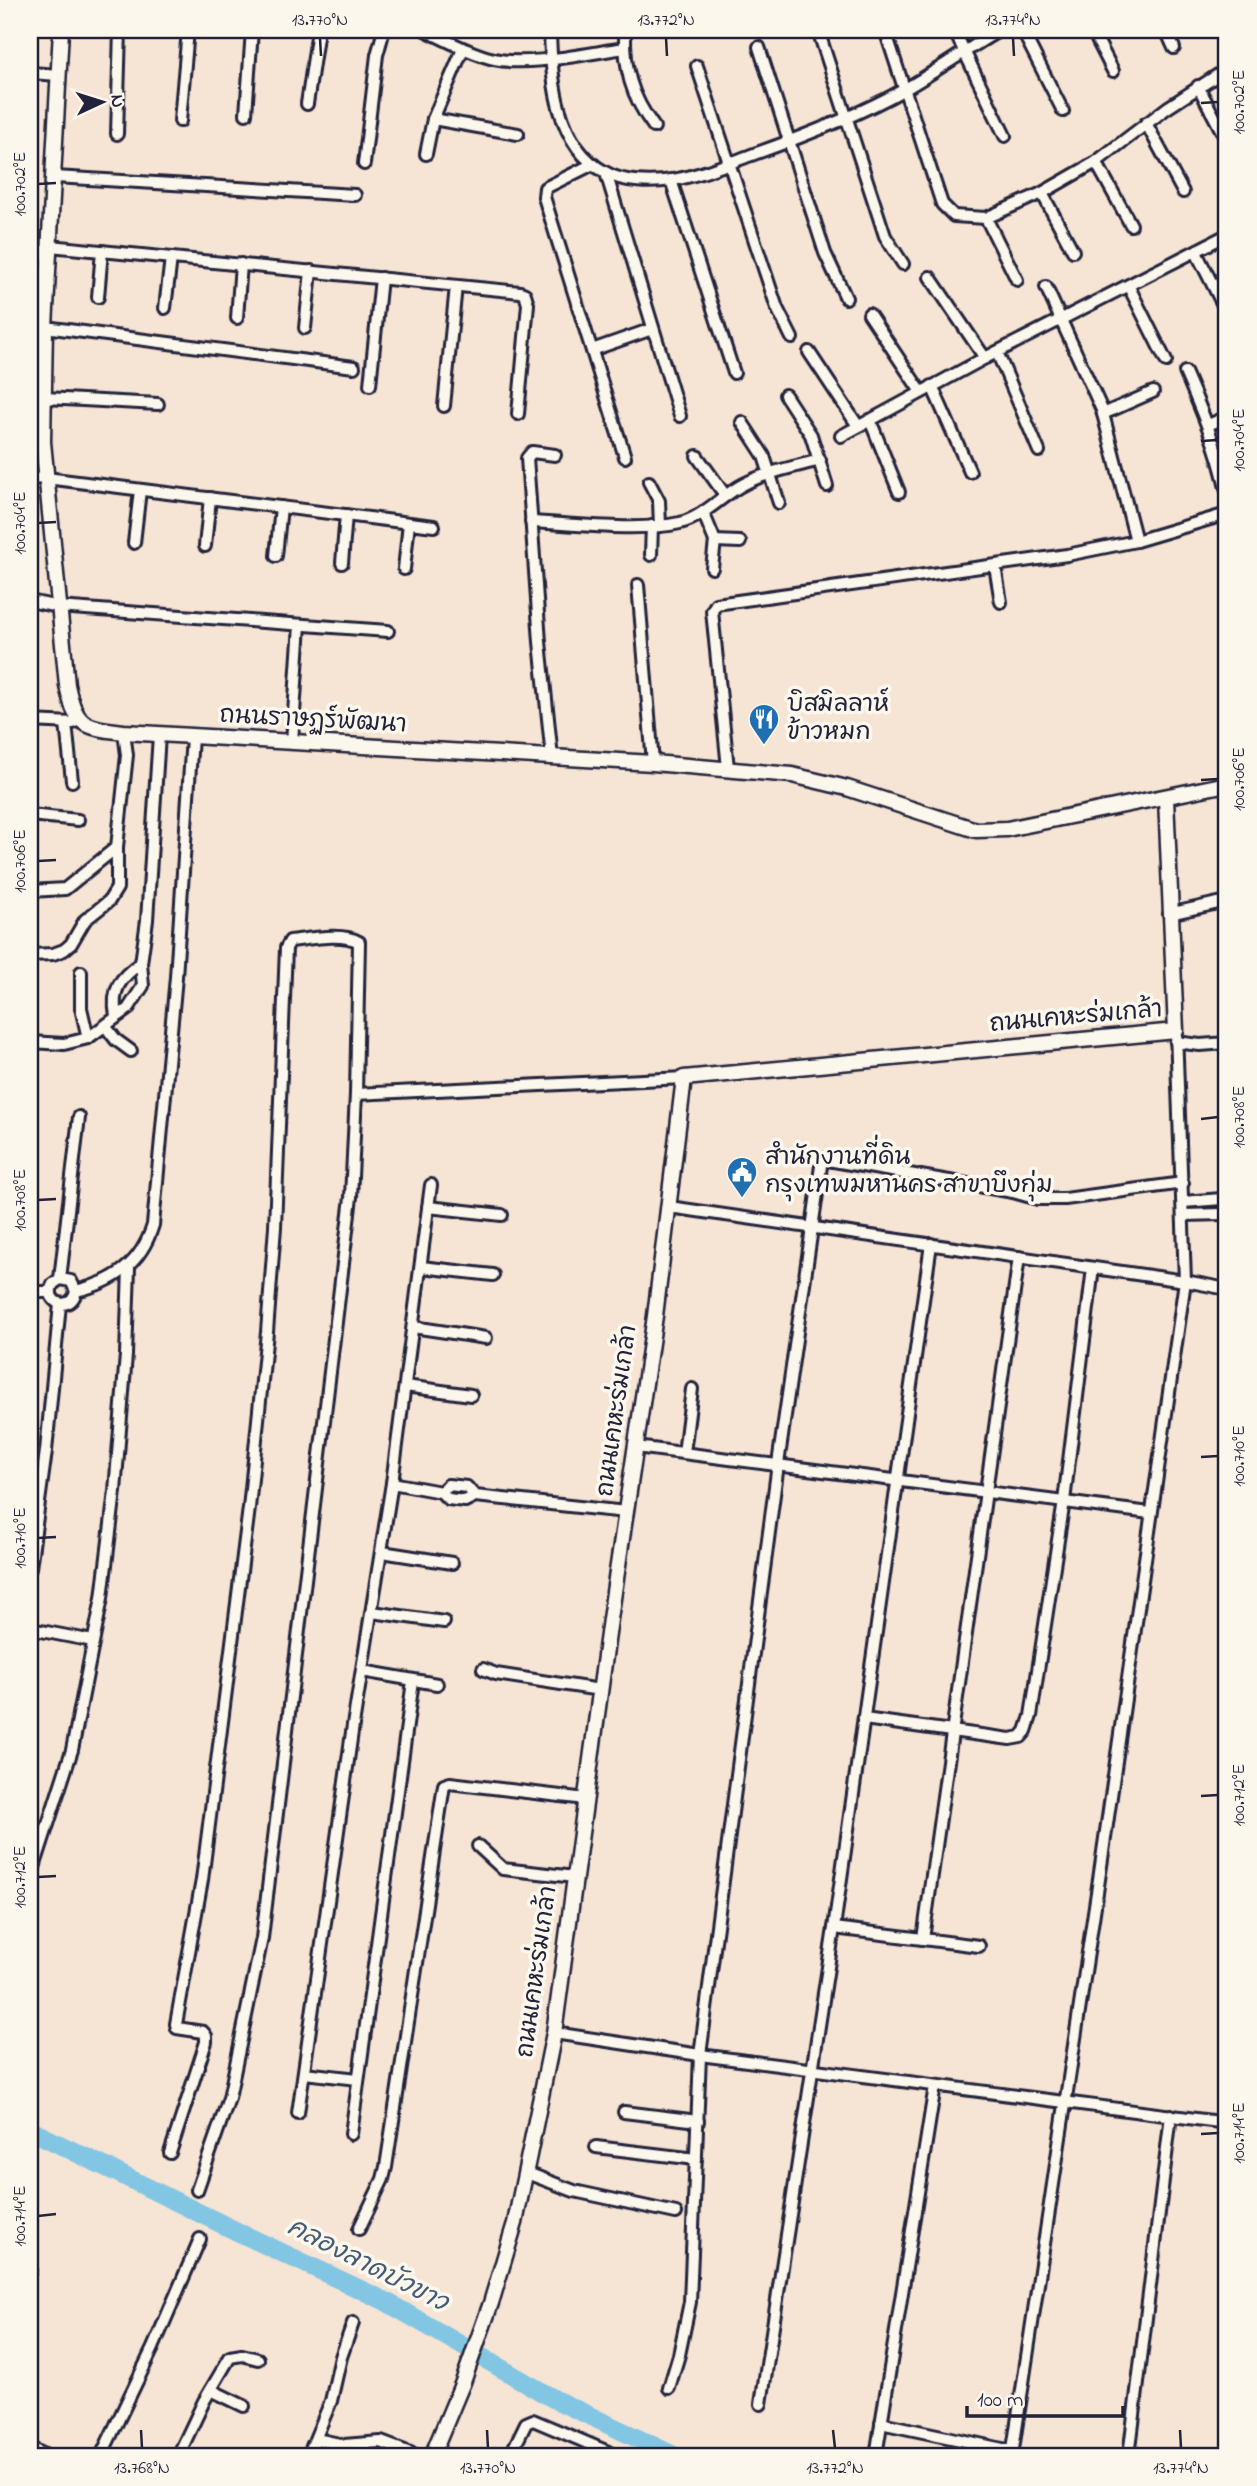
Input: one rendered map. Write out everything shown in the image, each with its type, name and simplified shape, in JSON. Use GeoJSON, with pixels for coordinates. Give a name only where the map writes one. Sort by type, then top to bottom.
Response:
{"type":"FeatureCollection","features":[{"type":"Feature","properties":{"kind":"street"},"geometry":{"type":"LineString","coordinates":[[61,30],[45,327],[45,398],[36,440],[46,478],[67,685],[74,712],[82,722]]}},
{"type":"Feature","properties":{"kind":"street"},"geometry":{"type":"LineString","coordinates":[[117,134],[120,30]]}},
{"type":"Feature","properties":{"kind":"street"},"geometry":{"type":"LineString","coordinates":[[180,121],[188,30]]}},
{"type":"Feature","properties":{"kind":"street"},"geometry":{"type":"LineString","coordinates":[[246,114],[252,30]]}},
{"type":"Feature","properties":{"kind":"street"},"geometry":{"type":"LineString","coordinates":[[307,104],[318,30]]}},
{"type":"Feature","properties":{"kind":"street"},"geometry":{"type":"LineString","coordinates":[[364,164],[377,55],[384,30]]}},
{"type":"Feature","properties":{"kind":"street"},"geometry":{"type":"LineString","coordinates":[[425,30],[463,49],[503,61],[551,58],[625,48]]}},
{"type":"Feature","properties":{"kind":"street"},"geometry":{"type":"LineString","coordinates":[[550,30],[551,58],[559,108],[573,140],[593,164],[606,173],[639,181],[671,180],[730,163],[846,119],[905,89],[999,30]]}},
{"type":"Feature","properties":{"kind":"street"},"geometry":{"type":"LineString","coordinates":[[625,30],[625,48],[633,93],[641,110],[654,127]]}},
{"type":"Feature","properties":{"kind":"street"},"geometry":{"type":"LineString","coordinates":[[818,30],[885,236],[903,264]]}},
{"type":"Feature","properties":{"kind":"street"},"geometry":{"type":"LineString","coordinates":[[885,30],[942,204],[954,216],[963,218],[986,218],[1042,193],[1096,162],[1198,86],[1227,69]]}},
{"type":"Feature","properties":{"kind":"street"},"geometry":{"type":"LineString","coordinates":[[954,30],[1004,136]]}},
{"type":"Feature","properties":{"kind":"street"},"geometry":{"type":"LineString","coordinates":[[1022,30],[1063,111]]}},
{"type":"Feature","properties":{"kind":"street"},"geometry":{"type":"LineString","coordinates":[[1092,30],[1114,71]]}},
{"type":"Feature","properties":{"kind":"street"},"geometry":{"type":"LineString","coordinates":[[1166,30],[1174,48]]}},
{"type":"Feature","properties":{"kind":"street"},"geometry":{"type":"LineString","coordinates":[[759,47],[825,253],[846,298]]}},
{"type":"Feature","properties":{"kind":"street"},"geometry":{"type":"LineString","coordinates":[[426,154],[433,119],[463,49]]}},
{"type":"Feature","properties":{"kind":"street"},"geometry":{"type":"LineString","coordinates":[[697,66],[777,308],[792,338]]}},
{"type":"Feature","properties":{"kind":"street"},"geometry":{"type":"LineString","coordinates":[[30,73],[59,75]]}},
{"type":"Feature","properties":{"kind":"street"},"geometry":{"type":"LineString","coordinates":[[1198,86],[1227,141]]}},
{"type":"Feature","properties":{"kind":"street"},"geometry":{"type":"LineString","coordinates":[[433,119],[518,134]]}},
{"type":"Feature","properties":{"kind":"street"},"geometry":{"type":"LineString","coordinates":[[1146,123],[1183,192]]}},
{"type":"Feature","properties":{"kind":"street"},"geometry":{"type":"LineString","coordinates":[[1096,162],[1132,225]]}},
{"type":"Feature","properties":{"kind":"street"},"geometry":{"type":"LineString","coordinates":[[593,164],[543,191],[625,457]]}},
{"type":"Feature","properties":{"kind":"street"},"geometry":{"type":"LineString","coordinates":[[606,173],[680,416]]}},
{"type":"Feature","properties":{"kind":"street"},"geometry":{"type":"LineString","coordinates":[[54,177],[355,195]]}},
{"type":"Feature","properties":{"kind":"street"},"geometry":{"type":"LineString","coordinates":[[671,180],[734,373]]}},
{"type":"Feature","properties":{"kind":"street"},"geometry":{"type":"LineString","coordinates":[[1042,193],[1073,251]]}},
{"type":"Feature","properties":{"kind":"street"},"geometry":{"type":"LineString","coordinates":[[986,218],[1017,280]]}},
{"type":"Feature","properties":{"kind":"street"},"geometry":{"type":"LineString","coordinates":[[841,436],[985,358],[1227,235]]}},
{"type":"Feature","properties":{"kind":"street"},"geometry":{"type":"LineString","coordinates":[[30,248],[102,251],[520,292],[527,298],[528,313],[518,414]]}},
{"type":"Feature","properties":{"kind":"street"},"geometry":{"type":"LineString","coordinates":[[98,297],[102,251]]}},
{"type":"Feature","properties":{"kind":"street"},"geometry":{"type":"LineString","coordinates":[[1196,252],[1227,313]]}},
{"type":"Feature","properties":{"kind":"street"},"geometry":{"type":"LineString","coordinates":[[165,307],[172,258]]}},
{"type":"Feature","properties":{"kind":"street"},"geometry":{"type":"LineString","coordinates":[[237,318],[241,264]]}},
{"type":"Feature","properties":{"kind":"street"},"geometry":{"type":"LineString","coordinates":[[305,328],[311,271]]}},
{"type":"Feature","properties":{"kind":"street"},"geometry":{"type":"LineString","coordinates":[[930,277],[985,358]]}},
{"type":"Feature","properties":{"kind":"street"},"geometry":{"type":"LineString","coordinates":[[370,385],[381,278]]}},
{"type":"Feature","properties":{"kind":"street"},"geometry":{"type":"LineString","coordinates":[[444,406],[456,286]]}},
{"type":"Feature","properties":{"kind":"street"},"geometry":{"type":"LineString","coordinates":[[1046,287],[1103,414],[1136,541]]}},
{"type":"Feature","properties":{"kind":"street"},"geometry":{"type":"LineString","coordinates":[[1129,287],[1166,361]]}},
{"type":"Feature","properties":{"kind":"street"},"geometry":{"type":"LineString","coordinates":[[869,314],[921,392]]}},
{"type":"Feature","properties":{"kind":"street"},"geometry":{"type":"LineString","coordinates":[[45,327],[354,368]]}},
{"type":"Feature","properties":{"kind":"street"},"geometry":{"type":"LineString","coordinates":[[592,350],[652,329]]}},
{"type":"Feature","properties":{"kind":"street"},"geometry":{"type":"LineString","coordinates":[[809,352],[858,426]]}},
{"type":"Feature","properties":{"kind":"street"},"geometry":{"type":"LineString","coordinates":[[997,352],[1039,451]]}},
{"type":"Feature","properties":{"kind":"street"},"geometry":{"type":"LineString","coordinates":[[1185,372],[1218,453],[1226,488]]}},
{"type":"Feature","properties":{"kind":"street"},"geometry":{"type":"LineString","coordinates":[[932,386],[970,472]]}},
{"type":"Feature","properties":{"kind":"street"},"geometry":{"type":"LineString","coordinates":[[1103,414],[1153,392]]}},
{"type":"Feature","properties":{"kind":"street"},"geometry":{"type":"LineString","coordinates":[[785,395],[801,418],[820,460],[827,486]]}},
{"type":"Feature","properties":{"kind":"street"},"geometry":{"type":"LineString","coordinates":[[45,398],[158,404]]}},
{"type":"Feature","properties":{"kind":"street"},"geometry":{"type":"LineString","coordinates":[[1208,425],[1227,417]]}},
{"type":"Feature","properties":{"kind":"street"},"geometry":{"type":"LineString","coordinates":[[870,419],[899,492]]}},
{"type":"Feature","properties":{"kind":"street"},"geometry":{"type":"LineString","coordinates":[[742,422],[764,456],[779,503]]}},
{"type":"Feature","properties":{"kind":"street"},"geometry":{"type":"LineString","coordinates":[[552,757],[541,655],[527,455],[532,452],[555,455]]}},
{"type":"Feature","properties":{"kind":"street"},"geometry":{"type":"LineString","coordinates":[[697,456],[725,495]]}},
{"type":"Feature","properties":{"kind":"street"},"geometry":{"type":"LineString","coordinates":[[531,522],[656,526],[679,523],[703,512],[725,495],[771,472],[820,460]]}},
{"type":"Feature","properties":{"kind":"street"},"geometry":{"type":"LineString","coordinates":[[30,479],[46,478],[434,526]]}},
{"type":"Feature","properties":{"kind":"street"},"geometry":{"type":"LineString","coordinates":[[649,482],[659,500],[651,555]]}},
{"type":"Feature","properties":{"kind":"street"},"geometry":{"type":"LineString","coordinates":[[134,543],[140,490]]}},
{"type":"Feature","properties":{"kind":"street"},"geometry":{"type":"LineString","coordinates":[[205,546],[211,498]]}},
{"type":"Feature","properties":{"kind":"street"},"geometry":{"type":"LineString","coordinates":[[276,556],[281,507]]}},
{"type":"Feature","properties":{"kind":"street"},"geometry":{"type":"LineString","coordinates":[[703,512],[715,541],[712,568]]}},
{"type":"Feature","properties":{"kind":"street"},"geometry":{"type":"LineString","coordinates":[[728,768],[712,611],[714,606],[1067,555],[1136,541],[1227,514]]}},
{"type":"Feature","properties":{"kind":"street"},"geometry":{"type":"LineString","coordinates":[[342,563],[346,515]]}},
{"type":"Feature","properties":{"kind":"street"},"geometry":{"type":"LineString","coordinates":[[404,569],[409,523]]}},
{"type":"Feature","properties":{"kind":"street"},"geometry":{"type":"LineString","coordinates":[[715,541],[740,542]]}},
{"type":"Feature","properties":{"kind":"street"},"geometry":{"type":"LineString","coordinates":[[996,566],[1001,602]]}},
{"type":"Feature","properties":{"kind":"street"},"geometry":{"type":"LineString","coordinates":[[638,585],[653,763]]}},
{"type":"Feature","properties":{"kind":"street"},"geometry":{"type":"LineString","coordinates":[[30,601],[58,607],[388,631]]}},
{"type":"Feature","properties":{"kind":"street"},"geometry":{"type":"LineString","coordinates":[[292,742],[300,625]]}},
{"type":"Feature","properties":{"kind":"street"},"geometry":{"type":"LineString","coordinates":[[30,721],[82,722]]}},
{"type":"Feature","properties":{"kind":"street","name":"ถนนราษฏร์พัฒนา"},"geometry":{"type":"LineString","coordinates":[[82,722],[100,729],[159,735],[653,763],[792,775],[822,780],[962,826],[986,831],[1227,784]]}},
{"type":"Feature","properties":{"kind":"street"},"geometry":{"type":"LineString","coordinates":[[66,723],[72,781]]}},
{"type":"Feature","properties":{"kind":"street"},"geometry":{"type":"LineString","coordinates":[[30,955],[53,954],[64,950],[71,944],[85,920],[113,896],[117,888],[117,847],[127,755],[124,732]]}},
{"type":"Feature","properties":{"kind":"street"},"geometry":{"type":"LineString","coordinates":[[30,1042],[65,1044],[88,1038],[133,1004],[143,986],[141,962],[147,920],[159,735]]}},
{"type":"Feature","properties":{"kind":"street"},"geometry":{"type":"LineString","coordinates":[[76,1291],[107,1281],[129,1268],[149,1239],[156,1210],[176,977],[192,737]]}},
{"type":"Feature","properties":{"kind":"street","name":"ถนนเคหะร่มเกล้า"},"geometry":{"type":"LineString","coordinates":[[432,2456],[463,2382],[491,2303],[527,2173],[554,2033],[669,1207],[684,1078],[1176,1036],[1166,798]]}},
{"type":"Feature","properties":{"kind":"street"},"geometry":{"type":"LineString","coordinates":[[30,815],[78,820]]}},
{"type":"Feature","properties":{"kind":"street"},"geometry":{"type":"LineString","coordinates":[[30,891],[65,889],[117,847]]}},
{"type":"Feature","properties":{"kind":"street"},"geometry":{"type":"LineString","coordinates":[[1169,914],[1227,901]]}},
{"type":"Feature","properties":{"kind":"street"},"geometry":{"type":"LineString","coordinates":[[170,2153],[206,2042],[203,2032],[181,2030],[176,2024],[202,1880],[249,1508],[271,1280],[286,943],[352,938],[359,942],[351,1197],[262,1938],[229,2098],[197,2190]]}},
{"type":"Feature","properties":{"kind":"street"},"geometry":{"type":"LineString","coordinates":[[116,1016],[114,995],[124,976],[141,962]]}},
{"type":"Feature","properties":{"kind":"street"},"geometry":{"type":"LineString","coordinates":[[81,972],[80,1008],[88,1038]]}},
{"type":"Feature","properties":{"kind":"street"},"geometry":{"type":"LineString","coordinates":[[106,1027],[116,1040],[131,1051]]}},
{"type":"Feature","properties":{"kind":"street"},"geometry":{"type":"LineString","coordinates":[[881,2423],[1012,2454],[1111,1800],[1185,1281],[1176,1036],[1200,1045],[1227,1043]]}},
{"type":"Feature","properties":{"kind":"street"},"geometry":{"type":"LineString","coordinates":[[356,1094],[684,1078]]}},
{"type":"Feature","properties":{"kind":"street"},"geometry":{"type":"LineString","coordinates":[[60,1279],[79,1117]]}},
{"type":"Feature","properties":{"kind":"street"},"geometry":{"type":"LineString","coordinates":[[669,2388],[690,2302],[700,2055],[778,1464],[822,1159],[1013,1192],[1038,1199],[1065,1199],[1183,1182]]}},
{"type":"Feature","properties":{"kind":"street"},"geometry":{"type":"LineString","coordinates":[[298,2113],[392,1483],[431,1185]]}},
{"type":"Feature","properties":{"kind":"street"},"geometry":{"type":"LineString","coordinates":[[1183,1202],[1225,1199]]}},
{"type":"Feature","properties":{"kind":"street"},"geometry":{"type":"LineString","coordinates":[[1225,1199],[1219,1205],[1225,1215]]}},
{"type":"Feature","properties":{"kind":"street"},"geometry":{"type":"LineString","coordinates":[[428,1206],[502,1215]]}},
{"type":"Feature","properties":{"kind":"street"},"geometry":{"type":"LineString","coordinates":[[669,1207],[1227,1289]]}},
{"type":"Feature","properties":{"kind":"street"},"geometry":{"type":"LineString","coordinates":[[1184,1215],[1225,1215]]}},
{"type":"Feature","properties":{"kind":"street"},"geometry":{"type":"LineString","coordinates":[[761,2404],[834,1928],[931,1244]]}},
{"type":"Feature","properties":{"kind":"street"},"geometry":{"type":"LineString","coordinates":[[923,1939],[1019,1257]]}},
{"type":"Feature","properties":{"kind":"street"},"geometry":{"type":"LineString","coordinates":[[421,1267],[493,1275]]}},
{"type":"Feature","properties":{"kind":"street"},"geometry":{"type":"LineString","coordinates":[[30,1881],[72,1750],[102,1598],[115,1491],[126,1355],[129,1268]]}},
{"type":"Feature","properties":{"kind":"street"},"geometry":{"type":"LineString","coordinates":[[864,1719],[1010,1739],[1021,1737],[1026,1731],[1031,1716],[1064,1501],[1093,1268]]}},
{"type":"Feature","properties":{"kind":"street"},"geometry":{"type":"LineString","coordinates":[[60,1279],[71,1282],[76,1291],[72,1301],[60,1304],[53,1300],[51,1292],[53,1283],[60,1279]]}},
{"type":"Feature","properties":{"kind":"street"},"geometry":{"type":"LineString","coordinates":[[30,1293],[51,1292]]}},
{"type":"Feature","properties":{"kind":"street"},"geometry":{"type":"LineString","coordinates":[[30,1568],[46,1451],[60,1304]]}},
{"type":"Feature","properties":{"kind":"street"},"geometry":{"type":"LineString","coordinates":[[413,1327],[486,1338]]}},
{"type":"Feature","properties":{"kind":"street"},"geometry":{"type":"LineString","coordinates":[[405,1386],[471,1395]]}},
{"type":"Feature","properties":{"kind":"street"},"geometry":{"type":"LineString","coordinates":[[684,1453],[692,1389]]}},
{"type":"Feature","properties":{"kind":"street"},"geometry":{"type":"LineString","coordinates":[[636,1447],[1150,1513]]}},
{"type":"Feature","properties":{"kind":"street"},"geometry":{"type":"LineString","coordinates":[[392,1483],[441,1492],[448,1485],[467,1487],[475,1496],[626,1512]]}},
{"type":"Feature","properties":{"kind":"street"},"geometry":{"type":"LineString","coordinates":[[382,1552],[452,1563]]}},
{"type":"Feature","properties":{"kind":"street"},"geometry":{"type":"LineString","coordinates":[[372,1612],[444,1622]]}},
{"type":"Feature","properties":{"kind":"street"},"geometry":{"type":"LineString","coordinates":[[30,1628],[93,1641]]}},
{"type":"Feature","properties":{"kind":"street"},"geometry":{"type":"LineString","coordinates":[[483,1669],[496,1674],[600,1690]]}},
{"type":"Feature","properties":{"kind":"street"},"geometry":{"type":"LineString","coordinates":[[362,1671],[437,1685]]}},
{"type":"Feature","properties":{"kind":"street"},"geometry":{"type":"LineString","coordinates":[[351,2134],[413,1681]]}},
{"type":"Feature","properties":{"kind":"street"},"geometry":{"type":"LineString","coordinates":[[359,2229],[386,2167],[444,1785],[450,1783],[586,1799]]}},
{"type":"Feature","properties":{"kind":"street"},"geometry":{"type":"LineString","coordinates":[[478,1846],[503,1869],[575,1877]]}},
{"type":"Feature","properties":{"kind":"street"},"geometry":{"type":"LineString","coordinates":[[834,1928],[979,1946]]}},
{"type":"Feature","properties":{"kind":"street"},"geometry":{"type":"LineString","coordinates":[[554,2033],[700,2055],[1227,2123]]}},
{"type":"Feature","properties":{"kind":"street"},"geometry":{"type":"LineString","coordinates":[[304,2073],[358,2079]]}},
{"type":"Feature","properties":{"kind":"street"},"geometry":{"type":"LineString","coordinates":[[876,2456],[935,2085]]}},
{"type":"Feature","properties":{"kind":"street"},"geometry":{"type":"LineString","coordinates":[[624,2112],[698,2121]]}},
{"type":"Feature","properties":{"kind":"street"},"geometry":{"type":"LineString","coordinates":[[1129,2456],[1171,2115]]}},
{"type":"Feature","properties":{"kind":"street"},"geometry":{"type":"LineString","coordinates":[[596,2147],[696,2158]]}},
{"type":"Feature","properties":{"kind":"street"},"geometry":{"type":"LineString","coordinates":[[527,2173],[574,2190],[676,2213]]}},
{"type":"Feature","properties":{"kind":"street"},"geometry":{"type":"LineString","coordinates":[[101,2456],[153,2348],[200,2239]]}},
{"type":"Feature","properties":{"kind":"street"},"geometry":{"type":"LineString","coordinates":[[307,2456],[331,2401],[341,2357],[353,2323]]}},
{"type":"Feature","properties":{"kind":"street"},"geometry":{"type":"LineString","coordinates":[[178,2456],[230,2357],[242,2355],[258,2359]]}},
{"type":"Feature","properties":{"kind":"street"},"geometry":{"type":"LineString","coordinates":[[211,2390],[244,2406]]}},
{"type":"Feature","properties":{"kind":"street"},"geometry":{"type":"LineString","coordinates":[[510,2456],[526,2423],[533,2420],[618,2456]]}},
{"type":"Feature","properties":{"kind":"street"},"geometry":{"type":"LineString","coordinates":[[316,2439],[344,2445],[380,2442],[418,2456]]}},
{"type":"Feature","properties":{"kind":"street"},"geometry":{"type":"LineString","coordinates":[[30,2448],[47,2456]]}},
{"type":"Feature","properties":{"kind":"waterway","name":"คลองลาดบัวขาว"},"geometry":{"type":"LineString","coordinates":[[30,2130],[385,2301],[554,2399],[675,2456]]}},
{"type":"Feature","properties":{"kind":"place","name":"บิสมิลลาห์ ข้าวหมก"},"geometry":{"type":"Point","coordinates":[764,746]}},
{"type":"Feature","properties":{"kind":"place","name":"สำนักงานที่ดิน กรุงเทพมหานคร สาขาบึงกุ่ม"},"geometry":{"type":"Point","coordinates":[742,1199]}}]}
